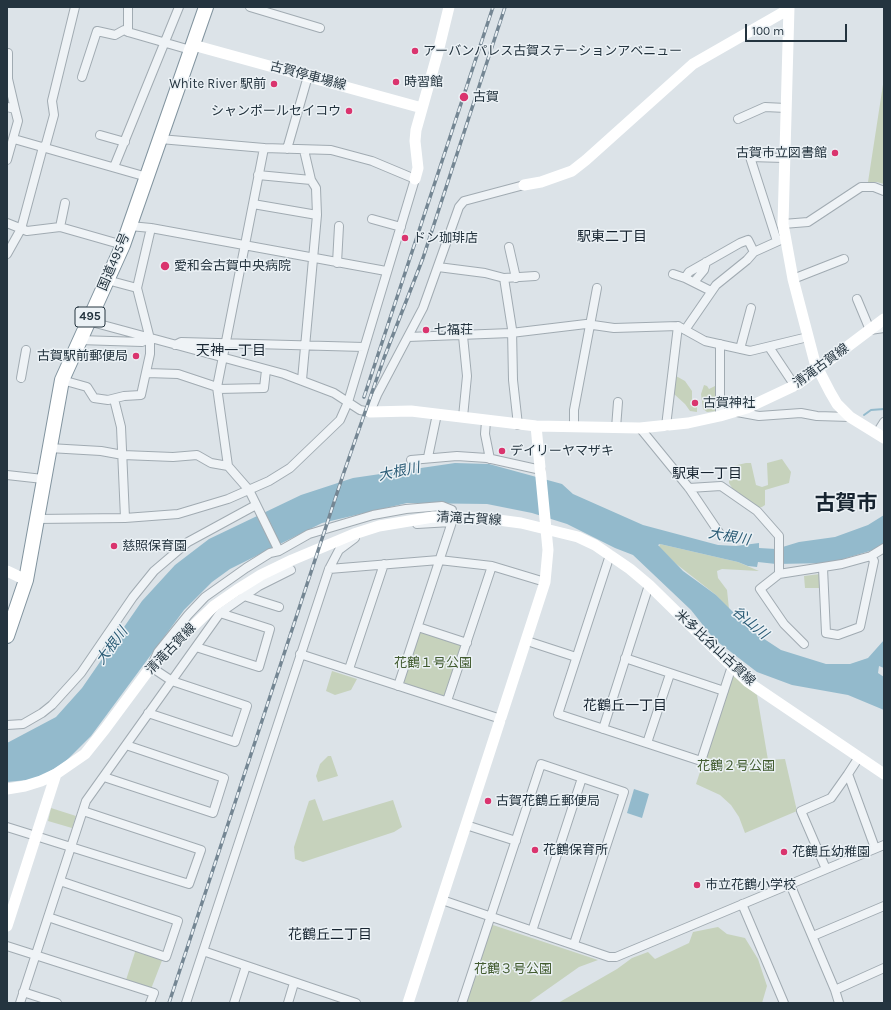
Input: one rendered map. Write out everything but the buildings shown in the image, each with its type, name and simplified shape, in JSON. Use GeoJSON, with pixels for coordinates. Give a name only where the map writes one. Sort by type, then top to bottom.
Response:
{"type":"FeatureCollection","features":[{"type":"Feature","properties":{"kind":"highway","name":"国道495号"},"geometry":{"type":"LineString","coordinates":[[7,636],[26,580],[62,380],[123,246],[206,7]]}},
{"type":"Feature","properties":{"kind":"street"},"geometry":{"type":"LineString","coordinates":[[7,254],[21,229],[43,147],[46,144],[54,115],[52,101],[75,7]]}},
{"type":"Feature","properties":{"kind":"street"},"geometry":{"type":"LineString","coordinates":[[128,7],[128,32]]}},
{"type":"Feature","properties":{"kind":"street"},"geometry":{"type":"LineString","coordinates":[[114,167],[179,7]]}},
{"type":"Feature","properties":{"kind":"street"},"geometry":{"type":"LineString","coordinates":[[250,7],[320,28]]}},
{"type":"Feature","properties":{"kind":"street"},"geometry":{"type":"LineString","coordinates":[[36,520],[125,518],[178,514],[209,505],[249,490],[281,474],[294,464],[340,420],[348,402],[418,168],[415,141],[416,130],[438,52],[448,7]]}},
{"type":"Feature","properties":{"kind":"street"},"geometry":{"type":"LineString","coordinates":[[781,239],[783,224],[784,158],[791,8]]}},
{"type":"Feature","properties":{"kind":"street"},"geometry":{"type":"LineString","coordinates":[[88,321],[302,380],[334,394],[360,410],[370,412],[377,395],[423,308],[459,207],[464,201],[541,182],[572,171],[693,64],[791,8]]}},
{"type":"Feature","properties":{"kind":"street"},"geometry":{"type":"LineString","coordinates":[[82,77],[97,31],[115,35],[124,30],[187,49],[193,45]]}},
{"type":"Feature","properties":{"kind":"street","name":"古賀停車場線"},"geometry":{"type":"LineString","coordinates":[[193,45],[422,108]]}},
{"type":"Feature","properties":{"kind":"street"},"geometry":{"type":"LineString","coordinates":[[7,160],[18,121],[11,108],[8,79],[8,53]]}},
{"type":"Feature","properties":{"kind":"street"},"geometry":{"type":"LineString","coordinates":[[287,149],[308,76]]}},
{"type":"Feature","properties":{"kind":"street"},"geometry":{"type":"LineString","coordinates":[[738,119],[765,107],[786,108]]}},
{"type":"Feature","properties":{"kind":"street"},"geometry":{"type":"LineString","coordinates":[[100,135],[125,142]]}},
{"type":"Feature","properties":{"kind":"street"},"geometry":{"type":"LineString","coordinates":[[14,139],[147,177]]}},
{"type":"Feature","properties":{"kind":"street"},"geometry":{"type":"LineString","coordinates":[[160,139],[264,148],[339,152],[372,161],[415,179]]}},
{"type":"Feature","properties":{"kind":"street"},"geometry":{"type":"LineString","coordinates":[[264,148],[222,358],[218,388],[228,466],[249,490],[277,548]]}},
{"type":"Feature","properties":{"kind":"street"},"geometry":{"type":"LineString","coordinates":[[302,380],[317,215],[316,188],[311,180],[304,150]]}},
{"type":"Feature","properties":{"kind":"street"},"geometry":{"type":"LineString","coordinates":[[784,158],[750,157],[781,239],[818,369],[838,404],[850,417],[880,435],[884,422]]}},
{"type":"Feature","properties":{"kind":"street"},"geometry":{"type":"LineString","coordinates":[[258,175],[311,180]]}},
{"type":"Feature","properties":{"kind":"street"},"geometry":{"type":"LineString","coordinates":[[783,224],[808,222],[862,187],[874,187],[884,191]]}},
{"type":"Feature","properties":{"kind":"street"},"geometry":{"type":"LineString","coordinates":[[60,227],[65,203]]}},
{"type":"Feature","properties":{"kind":"street"},"geometry":{"type":"LineString","coordinates":[[253,204],[317,215]]}},
{"type":"Feature","properties":{"kind":"street"},"geometry":{"type":"LineString","coordinates":[[372,218],[401,227]]}},
{"type":"Feature","properties":{"kind":"street"},"geometry":{"type":"LineString","coordinates":[[7,223],[21,229],[38,230],[60,227],[123,246]]}},
{"type":"Feature","properties":{"kind":"street"},"geometry":{"type":"LineString","coordinates":[[130,226],[151,228],[386,271]]}},
{"type":"Feature","properties":{"kind":"street"},"geometry":{"type":"LineString","coordinates":[[337,263],[339,226]]}},
{"type":"Feature","properties":{"kind":"street"},"geometry":{"type":"LineString","coordinates":[[62,380],[87,387],[94,398],[108,400],[124,396],[141,395],[147,373],[150,354],[150,339],[137,288],[151,228]]}},
{"type":"Feature","properties":{"kind":"street"},"geometry":{"type":"LineString","coordinates":[[666,426],[682,328],[711,291],[725,276],[747,260],[754,252],[781,239]]}},
{"type":"Feature","properties":{"kind":"street"},"geometry":{"type":"LineString","coordinates":[[685,278],[689,272],[748,240],[754,252]]}},
{"type":"Feature","properties":{"kind":"street"},"geometry":{"type":"LineString","coordinates":[[509,247],[516,278]]}},
{"type":"Feature","properties":{"kind":"street"},"geometry":{"type":"LineString","coordinates":[[793,279],[844,259]]}},
{"type":"Feature","properties":{"kind":"street"},"geometry":{"type":"LineString","coordinates":[[694,282],[704,270],[706,262]]}},
{"type":"Feature","properties":{"kind":"street"},"geometry":{"type":"LineString","coordinates":[[438,267],[485,273],[504,278],[535,276]]}},
{"type":"Feature","properties":{"kind":"street"},"geometry":{"type":"LineString","coordinates":[[673,274],[694,282],[711,291]]}},
{"type":"Feature","properties":{"kind":"street"},"geometry":{"type":"LineString","coordinates":[[504,278],[512,333],[513,380],[518,425]]}},
{"type":"Feature","properties":{"kind":"street"},"geometry":{"type":"LineString","coordinates":[[107,280],[137,288]]}},
{"type":"Feature","properties":{"kind":"street"},"geometry":{"type":"LineString","coordinates":[[574,426],[574,410],[597,288]]}},
{"type":"Feature","properties":{"kind":"street"},"geometry":{"type":"LineString","coordinates":[[857,299],[870,330],[884,328]]}},
{"type":"Feature","properties":{"kind":"street"},"geometry":{"type":"LineString","coordinates":[[740,349],[750,308]]}},
{"type":"Feature","properties":{"kind":"street","name":"清滝古賀線"},"geometry":{"type":"LineString","coordinates":[[370,412],[410,411],[536,426],[640,428],[666,426],[737,412],[763,402],[795,386],[884,319]]}},
{"type":"Feature","properties":{"kind":"street"},"geometry":{"type":"LineString","coordinates":[[408,337],[512,333],[572,325],[590,325],[614,328],[682,328],[705,341],[750,351],[808,337]]}},
{"type":"Feature","properties":{"kind":"street"},"geometry":{"type":"LineString","coordinates":[[463,336],[467,376],[463,417]]}},
{"type":"Feature","properties":{"kind":"street"},"geometry":{"type":"LineString","coordinates":[[79,340],[142,342],[150,339]]}},
{"type":"Feature","properties":{"kind":"street"},"geometry":{"type":"LineString","coordinates":[[174,345],[181,342],[364,346]]}},
{"type":"Feature","properties":{"kind":"street"},"geometry":{"type":"LineString","coordinates":[[720,344],[720,416]]}},
{"type":"Feature","properties":{"kind":"street"},"geometry":{"type":"LineString","coordinates":[[769,347],[795,386]]}},
{"type":"Feature","properties":{"kind":"street"},"geometry":{"type":"LineString","coordinates":[[21,378],[26,350]]}},
{"type":"Feature","properties":{"kind":"street"},"geometry":{"type":"LineString","coordinates":[[147,373],[178,374],[218,388],[264,388],[266,370]]}},
{"type":"Feature","properties":{"kind":"street"},"geometry":{"type":"LineString","coordinates":[[114,399],[121,427],[125,518]]}},
{"type":"Feature","properties":{"kind":"street"},"geometry":{"type":"LineString","coordinates":[[616,428],[618,402]]}},
{"type":"Feature","properties":{"kind":"street"},"geometry":{"type":"LineString","coordinates":[[737,412],[759,416],[801,412],[817,416],[850,417]]}},
{"type":"Feature","properties":{"kind":"street"},"geometry":{"type":"LineString","coordinates":[[428,458],[437,414]]}},
{"type":"Feature","properties":{"kind":"street"},"geometry":{"type":"LineString","coordinates":[[486,421],[485,434],[490,459]]}},
{"type":"Feature","properties":{"kind":"street"},"geometry":{"type":"LineString","coordinates":[[408,1003],[545,582],[548,550],[536,426]]}},
{"type":"Feature","properties":{"kind":"street"},"geometry":{"type":"LineString","coordinates":[[640,428],[689,488],[720,534]]}},
{"type":"Feature","properties":{"kind":"street"},"geometry":{"type":"LineString","coordinates":[[49,448],[101,451],[123,455],[174,457],[197,455],[211,463],[228,466]]}},
{"type":"Feature","properties":{"kind":"street"},"geometry":{"type":"LineString","coordinates":[[411,460],[457,456],[490,459],[541,470]]}},
{"type":"Feature","properties":{"kind":"street"},"geometry":{"type":"LineString","coordinates":[[7,475],[43,479]]}},
{"type":"Feature","properties":{"kind":"street"},"geometry":{"type":"LineString","coordinates":[[689,488],[721,486],[757,511],[778,536],[779,574]]}},
{"type":"Feature","properties":{"kind":"street"},"geometry":{"type":"LineString","coordinates":[[7,725],[23,724],[42,713],[52,705],[81,673],[133,597],[154,571],[188,542],[256,505]]}},
{"type":"Feature","properties":{"kind":"street"},"geometry":{"type":"LineString","coordinates":[[148,713],[235,742],[247,706],[172,681],[151,667],[158,652],[206,598],[246,568],[277,548],[309,534],[373,515],[406,509],[442,506],[452,510],[452,519],[398,686]]}},
{"type":"Feature","properties":{"kind":"street","name":"清滝古賀線"},"geometry":{"type":"LineString","coordinates":[[7,789],[24,786],[56,774],[85,754],[151,667],[214,606],[262,575],[320,547],[379,526],[433,517],[452,519],[491,519],[545,524]]}},
{"type":"Feature","properties":{"kind":"street"},"geometry":{"type":"LineString","coordinates":[[186,1003],[332,559],[339,550],[352,539],[390,528],[452,519]]}},
{"type":"Feature","properties":{"kind":"street","name":"米多比谷山古賀線"},"geometry":{"type":"LineString","coordinates":[[545,524],[578,537],[610,555],[649,586],[754,686],[884,774]]}},
{"type":"Feature","properties":{"kind":"street"},"geometry":{"type":"LineString","coordinates":[[804,644],[784,624],[760,589],[779,574],[823,568],[871,556],[884,548]]}},
{"type":"Feature","properties":{"kind":"street"},"geometry":{"type":"LineString","coordinates":[[610,555],[558,714],[701,761],[732,666]]}},
{"type":"Feature","properties":{"kind":"street"},"geometry":{"type":"LineString","coordinates":[[823,568],[826,633],[838,635],[860,627],[874,561],[871,556]]}},
{"type":"Feature","properties":{"kind":"street"},"geometry":{"type":"LineString","coordinates":[[329,569],[439,560],[492,566],[545,582]]}},
{"type":"Feature","properties":{"kind":"street"},"geometry":{"type":"LineString","coordinates":[[349,669],[384,564]]}},
{"type":"Feature","properties":{"kind":"street"},"geometry":{"type":"LineString","coordinates":[[447,701],[492,566]]}},
{"type":"Feature","properties":{"kind":"street"},"geometry":{"type":"LineString","coordinates":[[20,1003],[86,801],[220,613],[244,596],[291,570]]}},
{"type":"Feature","properties":{"kind":"street"},"geometry":{"type":"LineString","coordinates":[[7,571],[26,580]]}},
{"type":"Feature","properties":{"kind":"street"},"geometry":{"type":"LineString","coordinates":[[603,729],[649,586]]}},
{"type":"Feature","properties":{"kind":"street"},"geometry":{"type":"LineString","coordinates":[[244,596],[279,607]]}},
{"type":"Feature","properties":{"kind":"street"},"geometry":{"type":"LineString","coordinates":[[196,647],[259,667],[270,629],[220,613]]}},
{"type":"Feature","properties":{"kind":"street"},"geometry":{"type":"LineString","coordinates":[[418,627],[467,643]]}},
{"type":"Feature","properties":{"kind":"street"},"geometry":{"type":"LineString","coordinates":[[527,641],[576,657]]}},
{"type":"Feature","properties":{"kind":"street"},"geometry":{"type":"LineString","coordinates":[[300,654],[501,719]]}},
{"type":"Feature","properties":{"kind":"street"},"geometry":{"type":"LineString","coordinates":[[625,658],[724,691]]}},
{"type":"Feature","properties":{"kind":"street"},"geometry":{"type":"LineString","coordinates":[[647,744],[670,674]]}},
{"type":"Feature","properties":{"kind":"street"},"geometry":{"type":"LineString","coordinates":[[104,777],[213,813],[224,778],[126,745]]}},
{"type":"Feature","properties":{"kind":"street"},"geometry":{"type":"LineString","coordinates":[[826,869],[801,810],[831,798],[858,757]]}},
{"type":"Feature","properties":{"kind":"street"},"geometry":{"type":"LineString","coordinates":[[462,1003],[541,764],[624,792],[574,944]]}},
{"type":"Feature","properties":{"kind":"street"},"geometry":{"type":"LineString","coordinates":[[7,926],[56,774]]}},
{"type":"Feature","properties":{"kind":"street"},"geometry":{"type":"LineString","coordinates":[[848,774],[875,848]]}},
{"type":"Feature","properties":{"kind":"street"},"geometry":{"type":"LineString","coordinates":[[532,931],[582,778]]}},
{"type":"Feature","properties":{"kind":"street"},"geometry":{"type":"LineString","coordinates":[[7,827],[189,884],[201,850],[83,811]]}},
{"type":"Feature","properties":{"kind":"street"},"geometry":{"type":"LineString","coordinates":[[466,825],[516,841]]}},
{"type":"Feature","properties":{"kind":"street"},"geometry":{"type":"LineString","coordinates":[[442,900],[574,944],[608,957],[616,957],[884,845]]}},
{"type":"Feature","properties":{"kind":"street"},"geometry":{"type":"LineString","coordinates":[[48,917],[166,957],[178,921],[60,881]]}},
{"type":"Feature","properties":{"kind":"street"},"geometry":{"type":"LineString","coordinates":[[790,884],[813,936],[839,1003]]}},
{"type":"Feature","properties":{"kind":"street"},"geometry":{"type":"LineString","coordinates":[[742,904],[784,1003]]}},
{"type":"Feature","properties":{"kind":"street"},"geometry":{"type":"LineString","coordinates":[[813,936],[884,906]]}},
{"type":"Feature","properties":{"kind":"street"},"geometry":{"type":"LineString","coordinates":[[7,946],[154,993],[150,1003]]}},
{"type":"Feature","properties":{"kind":"street"},"geometry":{"type":"LineString","coordinates":[[203,951],[343,1001],[356,1003]]}},
{"type":"Feature","properties":{"kind":"street"},"geometry":{"type":"LineString","coordinates":[[234,1003],[246,966]]}},
{"type":"Feature","properties":{"kind":"street"},"geometry":{"type":"LineString","coordinates":[[835,990],[884,968]]}},
{"type":"Feature","properties":{"kind":"street"},"geometry":{"type":"LineString","coordinates":[[288,1003],[294,983]]}},
{"type":"Feature","properties":{"kind":"street"},"geometry":{"type":"LineString","coordinates":[[24,992],[57,1003]]}},
{"type":"Feature","properties":{"kind":"green space"},"geometry":{"type":"Polygon","coordinates":[[[884,78],[884,184],[868,182],[884,78]]]}},
{"type":"Feature","properties":{"kind":"green space"},"geometry":{"type":"Polygon","coordinates":[[[676,376],[685,381],[692,391],[692,402],[693,406],[697,407],[697,412],[690,411],[674,394],[676,376]]]}},
{"type":"Feature","properties":{"kind":"green space"},"geometry":{"type":"Polygon","coordinates":[[[704,385],[709,389],[715,386],[718,388],[717,411],[707,412],[703,409],[701,394],[704,385]]]}},
{"type":"Feature","properties":{"kind":"green space"},"geometry":{"type":"Polygon","coordinates":[[[782,459],[791,472],[789,483],[765,490],[765,505],[762,507],[756,508],[734,491],[729,483],[729,469],[733,466],[751,463],[756,485],[762,487],[768,485],[767,463],[782,459]]]}},
{"type":"Feature","properties":{"kind":"green space"},"geometry":{"type":"Polygon","coordinates":[[[660,544],[738,562],[759,571],[722,569],[717,571],[718,578],[727,590],[729,609],[716,595],[675,563],[659,547],[660,544]]]}},
{"type":"Feature","properties":{"kind":"green space"},"geometry":{"type":"Polygon","coordinates":[[[820,574],[822,588],[805,588],[804,576],[820,574]]]}},
{"type":"Feature","properties":{"kind":"green space","name":"花鶴１号公園"},"geometry":{"type":"Polygon","coordinates":[[[422,631],[461,644],[462,647],[446,695],[442,696],[404,684],[403,680],[419,632],[422,631]]]}},
{"type":"Feature","properties":{"kind":"green space"},"geometry":{"type":"Polygon","coordinates":[[[332,671],[357,679],[351,690],[335,695],[326,691],[332,671]]]}},
{"type":"Feature","properties":{"kind":"green space","name":"花鶴２号公園"},"geometry":{"type":"Polygon","coordinates":[[[732,675],[757,695],[768,760],[785,759],[797,811],[745,833],[739,817],[731,805],[720,795],[696,784],[732,675]]]}},
{"type":"Feature","properties":{"kind":"green space"},"geometry":{"type":"Polygon","coordinates":[[[328,756],[331,756],[338,776],[318,782],[316,776],[320,764],[328,756]]]}},
{"type":"Feature","properties":{"kind":"green space"},"geometry":{"type":"Polygon","coordinates":[[[315,799],[323,821],[393,800],[402,827],[394,832],[303,862],[295,859],[294,847],[309,801],[315,799]]]}},
{"type":"Feature","properties":{"kind":"green space"},"geometry":{"type":"Polygon","coordinates":[[[51,808],[76,816],[72,828],[48,821],[51,808]]]}},
{"type":"Feature","properties":{"kind":"green space","name":"花鶴３号公園"},"geometry":{"type":"Polygon","coordinates":[[[493,925],[598,960],[579,967],[528,1003],[465,1003],[490,928],[493,925]]]}},
{"type":"Feature","properties":{"kind":"green space"},"geometry":{"type":"Polygon","coordinates":[[[718,927],[727,934],[745,938],[758,959],[767,986],[762,1003],[558,1003],[617,969],[632,958],[648,952],[655,959],[689,943],[693,932],[718,927]]]}},
{"type":"Feature","properties":{"kind":"green space"},"geometry":{"type":"Polygon","coordinates":[[[136,949],[163,958],[151,989],[126,980],[136,949]]]}},
{"type":"Feature","properties":{"kind":"water","name":"大根川"},"geometry":{"type":"Polygon","coordinates":[[[455,463],[489,464],[562,484],[573,494],[643,525],[718,545],[736,546],[759,543],[759,548],[776,549],[799,542],[835,537],[868,525],[884,515],[884,544],[873,550],[830,563],[776,564],[758,562],[757,567],[660,544],[658,545],[683,571],[716,595],[752,631],[781,650],[826,664],[850,664],[868,658],[884,640],[884,668],[879,666],[878,673],[884,677],[884,710],[848,695],[792,685],[757,672],[714,639],[691,610],[633,555],[615,548],[567,524],[532,513],[487,504],[407,503],[322,523],[230,569],[212,582],[184,610],[91,736],[65,762],[37,779],[7,782],[7,743],[56,717],[82,688],[142,601],[175,565],[209,539],[301,495],[353,478],[455,463]]]}},
{"type":"Feature","properties":{"kind":"water"},"geometry":{"type":"Polygon","coordinates":[[[634,789],[649,794],[642,818],[627,813],[634,789]]]}},
{"type":"Feature","properties":{"kind":"waterway"},"geometry":{"type":"LineString","coordinates":[[864,415],[871,410],[884,409]]}},
{"type":"Feature","properties":{"kind":"railway"},"geometry":{"type":"LineString","coordinates":[[364,397],[493,7]]}},
{"type":"Feature","properties":{"kind":"railway"},"geometry":{"type":"LineString","coordinates":[[169,1003],[343,475],[384,358],[423,258],[505,7]]}},
{"type":"Feature","properties":{"kind":"place","name":"アーバンパレス古賀ステーションアベニュー"},"geometry":{"type":"Point","coordinates":[415,51]}},
{"type":"Feature","properties":{"kind":"place","name":"時習館"},"geometry":{"type":"Point","coordinates":[396,82]}},
{"type":"Feature","properties":{"kind":"place","name":"White River 駅前"},"geometry":{"type":"Point","coordinates":[274,84]}},
{"type":"Feature","properties":{"kind":"place","name":"古賀"},"geometry":{"type":"Point","coordinates":[464,97]}},
{"type":"Feature","properties":{"kind":"place","name":"シャンポールセイコウ"},"geometry":{"type":"Point","coordinates":[349,111]}},
{"type":"Feature","properties":{"kind":"place","name":"古賀市立図書館"},"geometry":{"type":"Point","coordinates":[835,153]}},
{"type":"Feature","properties":{"kind":"place","name":"ドン珈琲店"},"geometry":{"type":"Point","coordinates":[405,238]}},
{"type":"Feature","properties":{"kind":"place","name":"愛和会古賀中央病院"},"geometry":{"type":"Point","coordinates":[165,266]}},
{"type":"Feature","properties":{"kind":"place","name":"七福荘"},"geometry":{"type":"Point","coordinates":[426,330]}},
{"type":"Feature","properties":{"kind":"place","name":"古賀駅前郵便局"},"geometry":{"type":"Point","coordinates":[136,356]}},
{"type":"Feature","properties":{"kind":"place","name":"古賀神社"},"geometry":{"type":"Point","coordinates":[695,403]}},
{"type":"Feature","properties":{"kind":"place","name":"デイリーヤマザキ"},"geometry":{"type":"Point","coordinates":[502,451]}},
{"type":"Feature","properties":{"kind":"place","name":"慈照保育園"},"geometry":{"type":"Point","coordinates":[114,546]}},
{"type":"Feature","properties":{"kind":"place","name":"古賀花鶴丘郵便局"},"geometry":{"type":"Point","coordinates":[488,801]}},
{"type":"Feature","properties":{"kind":"place","name":"花鶴保育所"},"geometry":{"type":"Point","coordinates":[535,850]}},
{"type":"Feature","properties":{"kind":"place","name":"花鶴丘幼稚園"},"geometry":{"type":"Point","coordinates":[784,852]}},
{"type":"Feature","properties":{"kind":"place","name":"市立花鶴小学校"},"geometry":{"type":"Point","coordinates":[697,885]}},
{"type":"Feature","properties":{"kind":"district","name":"駅東二丁目"},"geometry":{"type":"Point","coordinates":[612,237]}},
{"type":"Feature","properties":{"kind":"district","name":"天神一丁目"},"geometry":{"type":"Point","coordinates":[231,351]}},
{"type":"Feature","properties":{"kind":"district","name":"駅東一丁目"},"geometry":{"type":"Point","coordinates":[707,474]}},
{"type":"Feature","properties":{"kind":"district","name":"古賀市"},"geometry":{"type":"Point","coordinates":[846,504]}},
{"type":"Feature","properties":{"kind":"district","name":"花鶴丘一丁目"},"geometry":{"type":"Point","coordinates":[625,706]}},
{"type":"Feature","properties":{"kind":"district","name":"花鶴丘二丁目"},"geometry":{"type":"Point","coordinates":[330,935]}},
{"type":"Feature","properties":{"kind":"water label","name":"谷山川"},"geometry":{"type":"Point","coordinates":[750,623]}}]}
